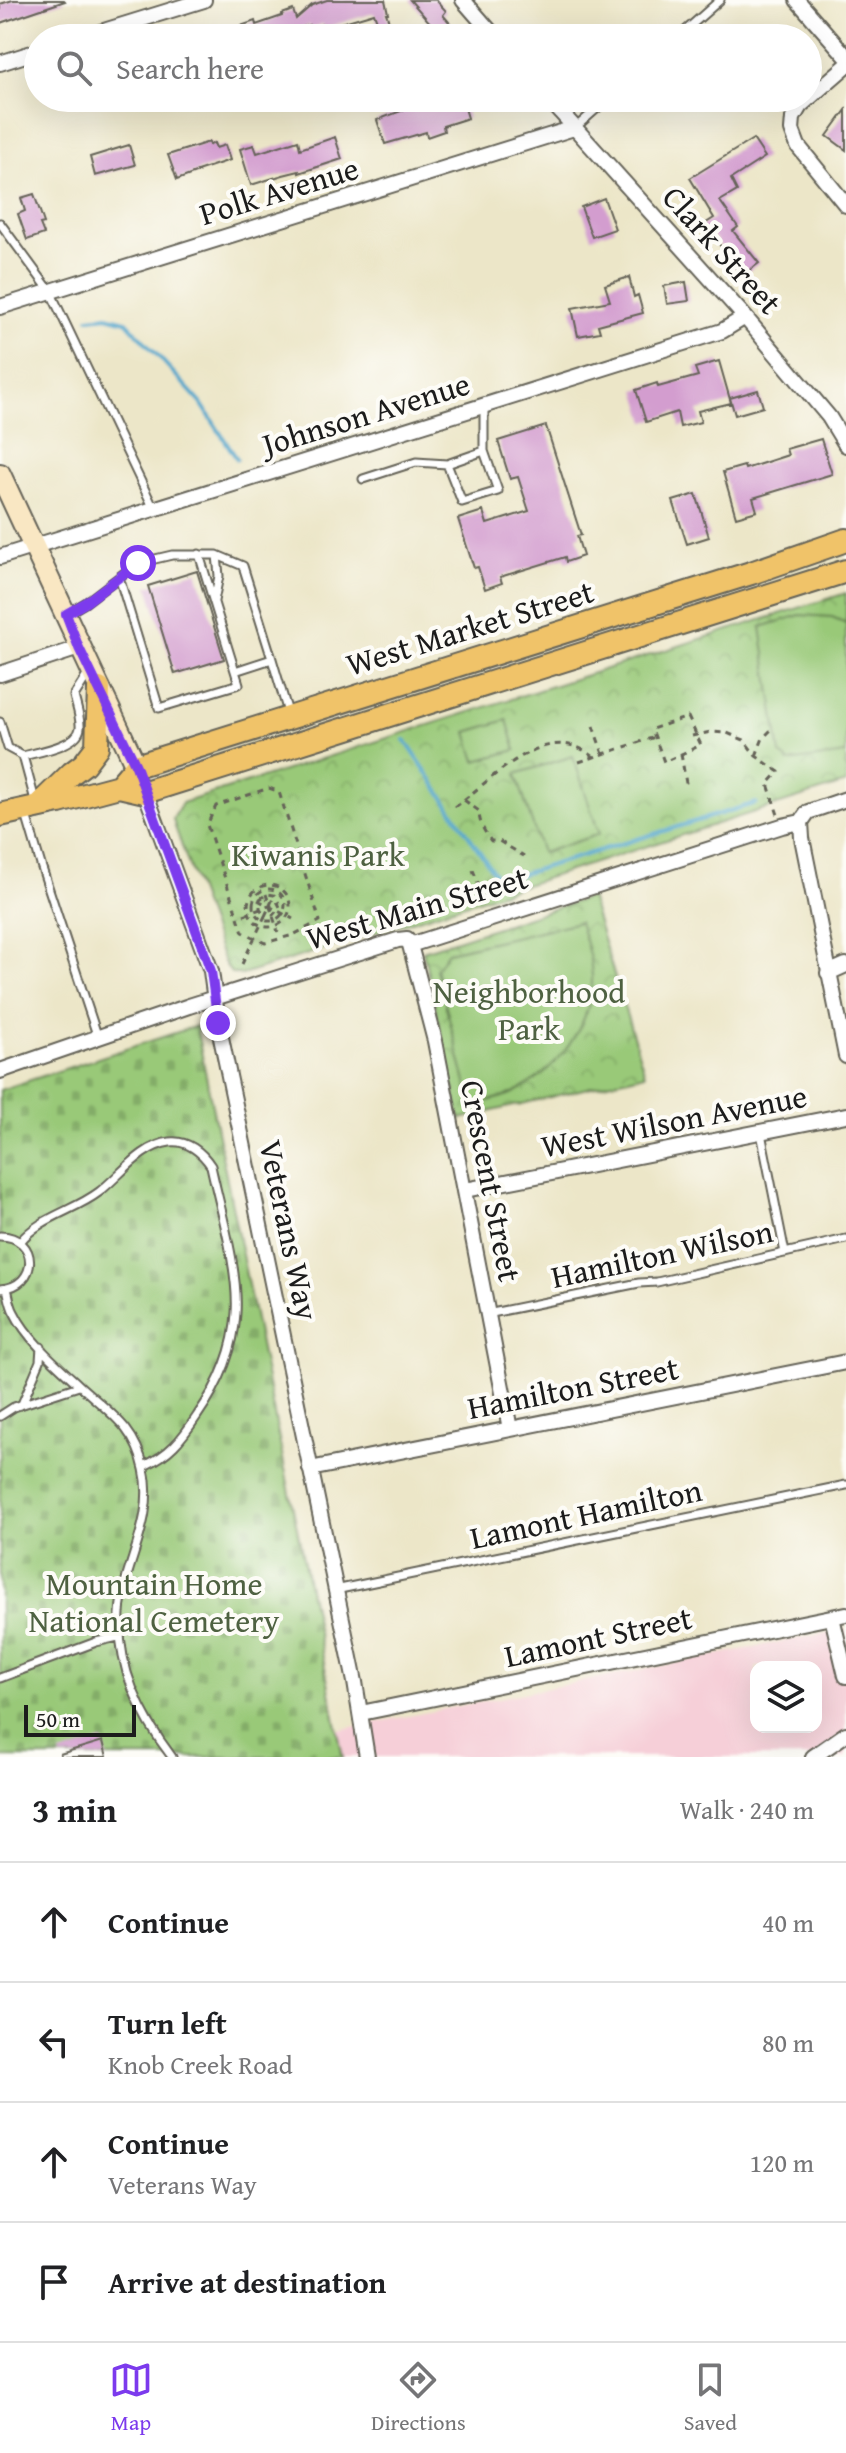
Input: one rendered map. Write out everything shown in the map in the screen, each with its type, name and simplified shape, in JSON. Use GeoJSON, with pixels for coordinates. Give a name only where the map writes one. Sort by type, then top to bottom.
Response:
{"type":"FeatureCollection","features":[{"type":"Feature","properties":{"kind":"main road"},"geometry":{"type":"LineString","coordinates":[[0,474],[136,766],[119,786]]}},
{"type":"Feature","properties":{"kind":"main road","name":"West Market Street"},"geometry":{"type":"LineString","coordinates":[[136,766],[751,573],[846,540]]}},
{"type":"Feature","properties":{"kind":"main road","name":"West Market Street"},"geometry":{"type":"LineString","coordinates":[[145,792],[846,571]]}},
{"type":"Feature","properties":{"kind":"main road"},"geometry":{"type":"LineString","coordinates":[[31,809],[84,764],[97,747],[94,680]]}},
{"type":"Feature","properties":{"kind":"main road"},"geometry":{"type":"LineString","coordinates":[[0,815],[119,786],[145,792]]}},
{"type":"Feature","properties":{"kind":"street"},"geometry":{"type":"LineString","coordinates":[[126,24],[204,0]]}},
{"type":"Feature","properties":{"kind":"street"},"geometry":{"type":"LineString","coordinates":[[463,0],[484,24]]}},
{"type":"Feature","properties":{"kind":"street"},"geometry":{"type":"LineString","coordinates":[[797,0],[818,24]]}},
{"type":"Feature","properties":{"kind":"street"},"geometry":{"type":"LineString","coordinates":[[822,29],[846,56]]}},
{"type":"Feature","properties":{"kind":"street"},"geometry":{"type":"LineString","coordinates":[[0,63],[24,55]]}},
{"type":"Feature","properties":{"kind":"street"},"geometry":{"type":"LineString","coordinates":[[822,87],[846,66]]}},
{"type":"Feature","properties":{"kind":"street","name":"Clark Street"},"geometry":{"type":"LineString","coordinates":[[560,112],[745,317],[829,417],[846,445]]}},
{"type":"Feature","properties":{"kind":"street"},"geometry":{"type":"LineString","coordinates":[[796,112],[792,130],[798,146],[846,205]]}},
{"type":"Feature","properties":{"kind":"street","name":"Polk Avenue"},"geometry":{"type":"LineString","coordinates":[[0,307],[574,128]]}},
{"type":"Feature","properties":{"kind":"street","name":"Johnson Avenue"},"geometry":{"type":"LineString","coordinates":[[0,557],[722,331],[745,317]]}},
{"type":"Feature","properties":{"kind":"street"},"geometry":{"type":"LineString","coordinates":[[0,674],[79,648]]}},
{"type":"Feature","properties":{"kind":"street","name":"Veterans Way"},"geometry":{"type":"LineString","coordinates":[[136,766],[211,971],[218,1023],[361,1713],[367,1757]]}},
{"type":"Feature","properties":{"kind":"street","name":"West Main Street"},"geometry":{"type":"LineString","coordinates":[[0,1071],[216,997],[398,940],[407,939],[410,945],[801,822],[808,812],[846,799]]}},
{"type":"Feature","properties":{"kind":"street"},"geometry":{"type":"LineString","coordinates":[[801,822],[846,1056]]}},
{"type":"Feature","properties":{"kind":"street","name":"Crescent Street"},"geometry":{"type":"LineString","coordinates":[[410,945],[435,1041],[510,1429]]}},
{"type":"Feature","properties":{"kind":"street"},"geometry":{"type":"LineString","coordinates":[[828,973],[846,965]]}},
{"type":"Feature","properties":{"kind":"street","name":"West Wilson Avenue"},"geometry":{"type":"LineString","coordinates":[[465,1190],[846,1115]]}},
{"type":"Feature","properties":{"kind":"street","name":"Hamilton Street"},"geometry":{"type":"LineString","coordinates":[[310,1469],[846,1362]]}},
{"type":"Feature","properties":{"kind":"street"},"geometry":{"type":"LineString","coordinates":[[839,1616],[846,1676]]}},
{"type":"Feature","properties":{"kind":"street","name":"Lamont Street"},"geometry":{"type":"LineString","coordinates":[[361,1713],[839,1616]]}},
{"type":"Feature","properties":{"kind":"street"},"geometry":{"type":"LineString","coordinates":[[813,1757],[846,1734]]}},
{"type":"Feature","properties":{"kind":"lane"},"geometry":{"type":"LineString","coordinates":[[693,24],[720,0]]}},
{"type":"Feature","properties":{"kind":"lane"},"geometry":{"type":"LineString","coordinates":[[574,128],[593,112]]}},
{"type":"Feature","properties":{"kind":"lane"},"geometry":{"type":"LineString","coordinates":[[0,223],[50,291],[154,509]]}},
{"type":"Feature","properties":{"kind":"lane"},"geometry":{"type":"LineString","coordinates":[[447,464],[462,502],[498,491],[484,451],[484,406]]}},
{"type":"Feature","properties":{"kind":"lane"},"geometry":{"type":"LineString","coordinates":[[363,479],[416,462],[447,464],[484,451]]}},
{"type":"Feature","properties":{"kind":"lane"},"geometry":{"type":"LineString","coordinates":[[66,614],[138,563],[172,555],[199,554],[217,555],[243,566],[290,718]]}},
{"type":"Feature","properties":{"kind":"lane"},"geometry":{"type":"LineString","coordinates":[[119,577],[159,708],[239,684],[199,554]]}},
{"type":"Feature","properties":{"kind":"lane"},"geometry":{"type":"LineString","coordinates":[[214,603],[219,576],[217,555]]}},
{"type":"Feature","properties":{"kind":"lane"},"geometry":{"type":"LineString","coordinates":[[235,671],[272,659]]}},
{"type":"Feature","properties":{"kind":"lane"},"geometry":{"type":"LineString","coordinates":[[0,722],[8,748],[23,756],[65,744],[79,733],[74,696],[94,680]]}},
{"type":"Feature","properties":{"kind":"lane"},"geometry":{"type":"LineString","coordinates":[[23,756],[41,865],[98,1038]]}},
{"type":"Feature","properties":{"kind":"lane"},"geometry":{"type":"LineString","coordinates":[[761,1133],[785,1253]]}},
{"type":"Feature","properties":{"kind":"lane"},"geometry":{"type":"LineString","coordinates":[[20,1242],[31,1228],[98,1193],[159,1144],[183,1143],[205,1157],[211,1166],[235,1289],[232,1343],[207,1401],[192,1423],[165,1456],[144,1466]]}},
{"type":"Feature","properties":{"kind":"lane"},"geometry":{"type":"LineString","coordinates":[[0,1236],[20,1242],[29,1255],[28,1272],[17,1285],[3,1288],[12,1310],[41,1347],[79,1386],[125,1425],[138,1447],[144,1466],[145,1516],[124,1588],[118,1637],[130,1685],[147,1719],[172,1757]]}},
{"type":"Feature","properties":{"kind":"lane","name":"Hamilton Wilson"},"geometry":{"type":"LineString","coordinates":[[487,1314],[657,1282],[846,1239]]}},
{"type":"Feature","properties":{"kind":"lane"},"geometry":{"type":"LineString","coordinates":[[22,1404],[40,1361],[41,1347]]}},
{"type":"Feature","properties":{"kind":"lane"},"geometry":{"type":"LineString","coordinates":[[0,1416],[22,1404],[79,1386]]}},
{"type":"Feature","properties":{"kind":"lane","name":"Lamont Hamilton"},"geometry":{"type":"LineString","coordinates":[[335,1590],[846,1485]]}},
{"type":"Feature","properties":{"kind":"lane"},"geometry":{"type":"LineString","coordinates":[[0,1678],[96,1642],[118,1637]]}},
{"type":"Feature","properties":{"kind":"path"},"geometry":{"type":"LineString","coordinates":[[688,717],[694,735],[701,745],[664,762],[652,729],[688,717]]}},
{"type":"Feature","properties":{"kind":"path"},"geometry":{"type":"LineString","coordinates":[[593,726],[603,754]]}},
{"type":"Feature","properties":{"kind":"path"},"geometry":{"type":"LineString","coordinates":[[756,756],[763,738],[772,729]]}},
{"type":"Feature","properties":{"kind":"path"},"geometry":{"type":"LineString","coordinates":[[694,735],[727,733],[744,740],[756,756],[779,772],[768,784],[782,826]]}},
{"type":"Feature","properties":{"kind":"path"},"geometry":{"type":"LineString","coordinates":[[579,762],[655,737]]}},
{"type":"Feature","properties":{"kind":"path"},"geometry":{"type":"LineString","coordinates":[[454,807],[489,778],[533,750],[550,744],[568,744],[583,747],[594,757]]}},
{"type":"Feature","properties":{"kind":"path"},"geometry":{"type":"LineString","coordinates":[[681,754],[687,789]]}},
{"type":"Feature","properties":{"kind":"path"},"geometry":{"type":"LineString","coordinates":[[269,788],[279,792],[320,921],[293,935],[265,943],[255,937],[243,932],[207,825],[216,806],[269,788]]}},
{"type":"Feature","properties":{"kind":"path"},"geometry":{"type":"LineString","coordinates":[[464,800],[479,811],[479,819],[491,841],[499,841],[524,856]]}},
{"type":"Feature","properties":{"kind":"path"},"geometry":{"type":"LineString","coordinates":[[473,870],[481,891]]}},
{"type":"Feature","properties":{"kind":"path"},"geometry":{"type":"LineString","coordinates":[[262,883],[273,884],[286,894],[280,912],[273,921]]}},
{"type":"Feature","properties":{"kind":"path"},"geometry":{"type":"LineString","coordinates":[[262,883],[278,932]]}},
{"type":"Feature","properties":{"kind":"path"},"geometry":{"type":"LineString","coordinates":[[262,883],[255,890],[249,905],[264,918],[273,921]]}},
{"type":"Feature","properties":{"kind":"path"},"geometry":{"type":"LineString","coordinates":[[253,897],[278,889]]}},
{"type":"Feature","properties":{"kind":"path"},"geometry":{"type":"LineString","coordinates":[[278,889],[290,918]]}},
{"type":"Feature","properties":{"kind":"path"},"geometry":{"type":"LineString","coordinates":[[242,964],[278,889]]}},
{"type":"Feature","properties":{"kind":"path"},"geometry":{"type":"LineString","coordinates":[[253,897],[290,918]]}},
{"type":"Feature","properties":{"kind":"path"},"geometry":{"type":"LineString","coordinates":[[253,897],[260,926]]}},
{"type":"Feature","properties":{"kind":"path"},"geometry":{"type":"LineString","coordinates":[[244,915],[269,905],[296,900]]}},
{"type":"Feature","properties":{"kind":"path"},"geometry":{"type":"LineString","coordinates":[[264,918],[280,912]]}},
{"type":"Feature","properties":{"kind":"path"},"geometry":{"type":"LineString","coordinates":[[260,926],[275,927],[290,918]]}},
{"type":"Feature","properties":{"kind":"shaded area"},"geometry":{"type":"Polygon","coordinates":[[[846,1629],[846,1757],[343,1757],[338,1730],[846,1629]]]}},
{"type":"Feature","properties":{"kind":"green space","name":"Kiwanis Park"},"geometry":{"type":"Polygon","coordinates":[[[846,593],[846,783],[242,975],[231,973],[224,962],[175,827],[173,819],[182,803],[846,593]]]}},
{"type":"Feature","properties":{"kind":"green space"},"geometry":{"type":"Polygon","coordinates":[[[800,615],[832,617],[846,623],[846,754],[789,762],[780,754],[761,627],[800,615]]]}},
{"type":"Feature","properties":{"kind":"green space"},"geometry":{"type":"Polygon","coordinates":[[[507,720],[516,750],[476,761],[467,732],[507,720]]]}},
{"type":"Feature","properties":{"kind":"green space"},"geometry":{"type":"Polygon","coordinates":[[[573,756],[599,834],[542,853],[516,774],[573,756]]]}},
{"type":"Feature","properties":{"kind":"green space","name":"Neighborhood Park"},"geometry":{"type":"Polygon","coordinates":[[[590,897],[645,1074],[460,1119],[423,951],[590,897]]]}},
{"type":"Feature","properties":{"kind":"green space"},"geometry":{"type":"Polygon","coordinates":[[[579,922],[592,976],[591,994],[579,1029],[557,1060],[529,1084],[508,1095],[472,1105],[436,969],[448,952],[579,922]]]}},
{"type":"Feature","properties":{"kind":"green space","name":"Mountain Home National Cemetery"},"geometry":{"type":"Polygon","coordinates":[[[196,1026],[343,1757],[0,1757],[0,1090],[196,1026]]]}},
{"type":"Feature","properties":{"kind":"building"},"geometry":{"type":"Polygon","coordinates":[[[13,0],[65,1],[0,23],[0,4],[13,0]]]}},
{"type":"Feature","properties":{"kind":"building"},"geometry":{"type":"Polygon","coordinates":[[[327,0],[385,0],[390,24],[378,24],[374,13],[337,24],[259,24],[293,10],[296,19],[312,5],[327,0]]]}},
{"type":"Feature","properties":{"kind":"building"},"geometry":{"type":"Polygon","coordinates":[[[410,0],[436,0],[446,11],[443,15],[450,23],[431,24],[410,0]]]}},
{"type":"Feature","properties":{"kind":"building"},"geometry":{"type":"Polygon","coordinates":[[[846,110],[846,150],[827,136],[846,110]]]}},
{"type":"Feature","properties":{"kind":"building"},"geometry":{"type":"Polygon","coordinates":[[[398,112],[466,112],[468,118],[443,126],[444,131],[427,137],[426,132],[385,144],[377,120],[398,112]]]}},
{"type":"Feature","properties":{"kind":"building"},"geometry":{"type":"Polygon","coordinates":[[[335,137],[342,159],[251,185],[240,149],[254,145],[257,153],[298,140],[300,149],[335,137]]]}},
{"type":"Feature","properties":{"kind":"building"},"geometry":{"type":"Polygon","coordinates":[[[753,139],[765,157],[731,179],[737,191],[720,201],[738,227],[733,231],[759,263],[742,276],[711,233],[706,237],[700,227],[714,218],[690,178],[753,139]]]}},
{"type":"Feature","properties":{"kind":"building"},"geometry":{"type":"Polygon","coordinates":[[[209,142],[210,145],[214,143],[216,148],[225,145],[230,160],[177,180],[168,155],[209,142]]]}},
{"type":"Feature","properties":{"kind":"building"},"geometry":{"type":"Polygon","coordinates":[[[129,145],[135,165],[95,176],[90,157],[129,145]]]}},
{"type":"Feature","properties":{"kind":"building"},"geometry":{"type":"Polygon","coordinates":[[[34,194],[44,223],[40,224],[44,234],[27,240],[18,214],[25,211],[21,198],[34,194]]]}},
{"type":"Feature","properties":{"kind":"building"},"geometry":{"type":"Polygon","coordinates":[[[604,198],[615,229],[592,237],[581,207],[604,198]]]}},
{"type":"Feature","properties":{"kind":"building"},"geometry":{"type":"Polygon","coordinates":[[[629,277],[634,297],[638,295],[643,313],[598,325],[600,332],[578,336],[572,308],[610,301],[605,285],[629,277]]]}},
{"type":"Feature","properties":{"kind":"building"},"geometry":{"type":"Polygon","coordinates":[[[686,282],[689,301],[667,304],[664,286],[686,282]]]}},
{"type":"Feature","properties":{"kind":"building"},"geometry":{"type":"Polygon","coordinates":[[[719,361],[731,403],[698,411],[701,422],[680,427],[677,412],[646,422],[636,390],[698,376],[695,368],[719,361]]]}},
{"type":"Feature","properties":{"kind":"building"},"geometry":{"type":"Polygon","coordinates":[[[758,390],[763,407],[735,415],[730,398],[758,390]]]}},
{"type":"Feature","properties":{"kind":"building"},"geometry":{"type":"Polygon","coordinates":[[[546,426],[581,535],[577,536],[583,556],[566,562],[565,557],[500,577],[502,583],[485,589],[478,567],[474,568],[458,519],[483,511],[487,524],[529,511],[518,477],[510,479],[498,441],[546,426]]]}},
{"type":"Feature","properties":{"kind":"building"},"geometry":{"type":"Polygon","coordinates":[[[821,439],[832,474],[753,498],[757,511],[736,517],[723,472],[744,466],[745,469],[788,455],[786,449],[821,439]]]}},
{"type":"Feature","properties":{"kind":"building"},"geometry":{"type":"Polygon","coordinates":[[[696,494],[709,537],[687,544],[673,501],[696,494]]]}},
{"type":"Feature","properties":{"kind":"building"},"geometry":{"type":"Polygon","coordinates":[[[197,571],[224,659],[175,674],[148,586],[197,571]]]}},
{"type":"Feature","properties":{"kind":"building"},"geometry":{"type":"Polygon","coordinates":[[[103,1741],[107,1757],[61,1757],[60,1754],[103,1741]]]}},
{"type":"Feature","properties":{"kind":"waterway"},"geometry":{"type":"LineString","coordinates":[[89,318],[107,316],[126,321],[201,403],[237,459]]}},
{"type":"Feature","properties":{"kind":"waterway"},"geometry":{"type":"LineString","coordinates":[[405,740],[498,879],[756,803]]}},
{"type":"Feature","properties":{"kind":"route"},"geometry":{"type":"LineString","coordinates":[[138,563],[66,614],[79,648],[136,766],[211,971],[218,1023]]}}]}
